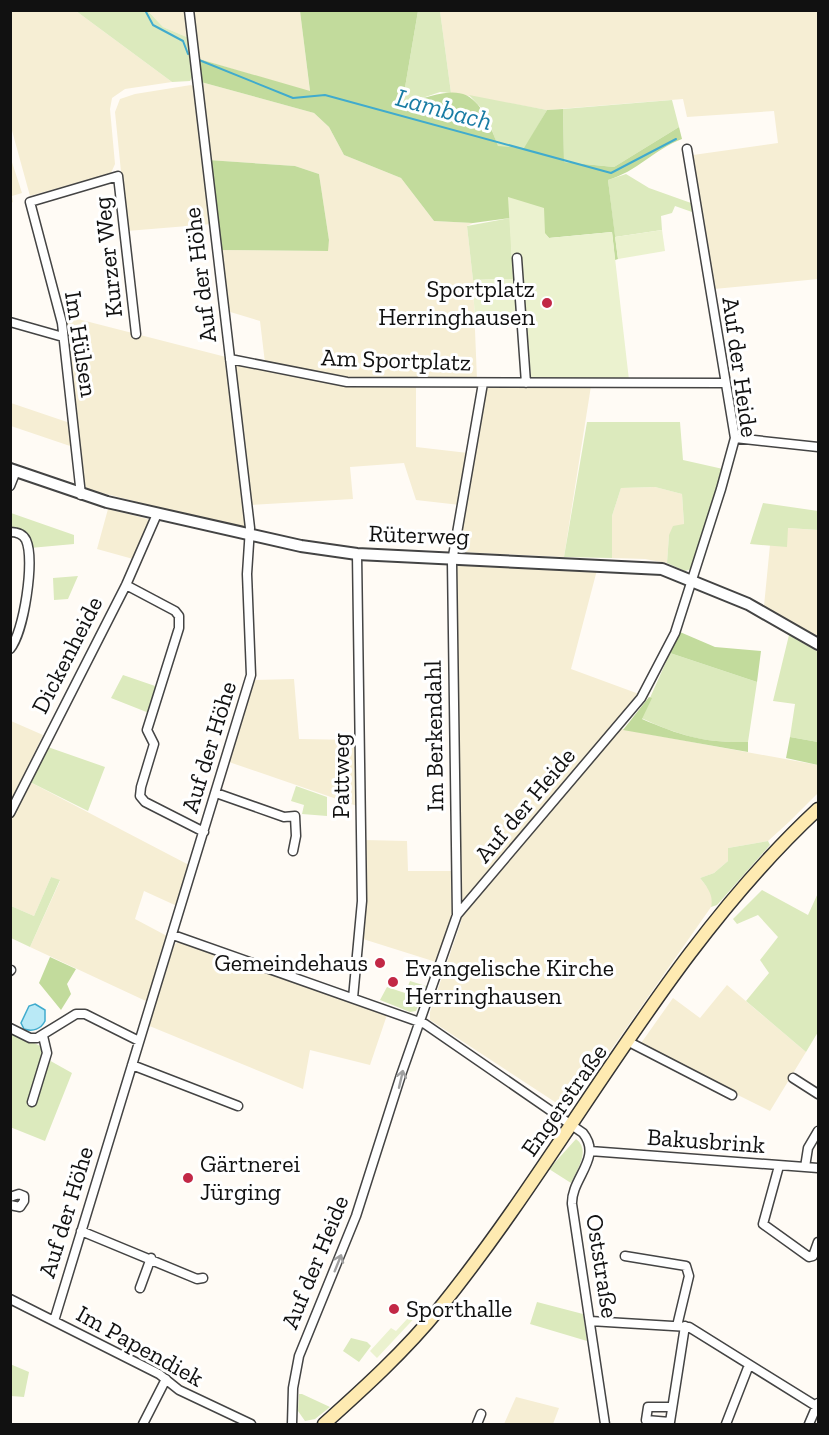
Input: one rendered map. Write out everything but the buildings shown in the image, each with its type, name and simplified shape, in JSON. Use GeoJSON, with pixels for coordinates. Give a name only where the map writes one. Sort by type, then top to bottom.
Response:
{"type":"FeatureCollection","features":[{"type":"Feature","properties":{"kind":"main road","name":"Engerstraße"},"geometry":{"type":"LineString","coordinates":[[317,1425],[338,1409],[410,1342],[438,1311],[723,910],[765,862],[819,809]]}},
{"type":"Feature","properties":{"kind":"main road","name":"Engerstraße"},"geometry":{"type":"LineString","coordinates":[[324,1425],[338,1409]]}},
{"type":"Feature","properties":{"kind":"street","name":"Auf der Höhe"},"geometry":{"type":"LineString","coordinates":[[54,1321],[251,675],[249,536],[189,10]]}},
{"type":"Feature","properties":{"kind":"street","name":"Auf der Heide"},"geometry":{"type":"LineString","coordinates":[[292,1425],[294,1376],[308,1333],[356,1216],[419,1021],[457,915],[641,698],[675,633],[692,581],[735,438],[724,383],[687,148]]}},
{"type":"Feature","properties":{"kind":"street","name":"Im Hülsen"},"geometry":{"type":"LineString","coordinates":[[81,495],[58,306],[30,202],[118,176]]}},
{"type":"Feature","properties":{"kind":"street","name":"Kurzer Weg"},"geometry":{"type":"LineString","coordinates":[[118,176],[136,334]]}},
{"type":"Feature","properties":{"kind":"street"},"geometry":{"type":"LineString","coordinates":[[517,258],[526,383]]}},
{"type":"Feature","properties":{"kind":"street"},"geometry":{"type":"LineString","coordinates":[[10,322],[63,337]]}},
{"type":"Feature","properties":{"kind":"street","name":"Am Sportplatz"},"geometry":{"type":"LineString","coordinates":[[230,359],[347,382],[724,383]]}},
{"type":"Feature","properties":{"kind":"street","name":"Im Berkendahl"},"geometry":{"type":"LineString","coordinates":[[457,915],[453,557],[483,383]]}},
{"type":"Feature","properties":{"kind":"street"},"geometry":{"type":"LineString","coordinates":[[735,438],[819,447]]}},
{"type":"Feature","properties":{"kind":"street"},"geometry":{"type":"LineString","coordinates":[[10,486],[13,470]]}},
{"type":"Feature","properties":{"kind":"street","name":"Rüterweg"},"geometry":{"type":"LineString","coordinates":[[13,470],[81,495],[249,536],[318,549],[357,554],[651,567],[748,604],[819,644]]}},
{"type":"Feature","properties":{"kind":"street","name":"Dickenheide"},"geometry":{"type":"LineString","coordinates":[[10,813],[126,585],[157,514]]}},
{"type":"Feature","properties":{"kind":"street"},"geometry":{"type":"LineString","coordinates":[[10,532],[20,534],[26,541],[28,568],[19,634],[10,649]]}},
{"type":"Feature","properties":{"kind":"street","name":"Pattweg"},"geometry":{"type":"LineString","coordinates":[[353,998],[362,901],[357,554]]}},
{"type":"Feature","properties":{"kind":"street"},"geometry":{"type":"LineString","coordinates":[[126,585],[175,611],[179,616],[179,628],[147,730],[154,744],[140,796],[145,802],[204,832]]}},
{"type":"Feature","properties":{"kind":"street"},"geometry":{"type":"LineString","coordinates":[[216,793],[284,817],[294,816],[296,836],[292,851]]}},
{"type":"Feature","properties":{"kind":"street"},"geometry":{"type":"LineString","coordinates":[[173,935],[419,1021],[572,1124],[587,1138],[591,1151]]}},
{"type":"Feature","properties":{"kind":"street"},"geometry":{"type":"LineString","coordinates":[[10,1028],[30,1038],[43,1036],[81,1013],[139,1041]]}},
{"type":"Feature","properties":{"kind":"street"},"geometry":{"type":"LineString","coordinates":[[32,1102],[47,1053],[43,1036]]}},
{"type":"Feature","properties":{"kind":"street"},"geometry":{"type":"LineString","coordinates":[[629,1042],[732,1095]]}},
{"type":"Feature","properties":{"kind":"street"},"geometry":{"type":"LineString","coordinates":[[132,1065],[238,1106]]}},
{"type":"Feature","properties":{"kind":"street"},"geometry":{"type":"LineString","coordinates":[[793,1078],[819,1094]]}},
{"type":"Feature","properties":{"kind":"street"},"geometry":{"type":"LineString","coordinates":[[805,1167],[808,1148],[819,1131]]}},
{"type":"Feature","properties":{"kind":"street","name":"Bakusbrink"},"geometry":{"type":"LineString","coordinates":[[591,1151],[819,1168]]}},
{"type":"Feature","properties":{"kind":"street","name":"Oststraße"},"geometry":{"type":"LineString","coordinates":[[591,1151],[573,1188],[572,1198],[605,1425]]}},
{"type":"Feature","properties":{"kind":"street"},"geometry":{"type":"LineString","coordinates":[[779,1166],[763,1224],[809,1257],[813,1256],[819,1242]]}},
{"type":"Feature","properties":{"kind":"street"},"geometry":{"type":"LineString","coordinates":[[10,1197],[19,1194],[24,1196],[20,1207],[10,1205]]}},
{"type":"Feature","properties":{"kind":"street"},"geometry":{"type":"LineString","coordinates":[[81,1231],[151,1258],[197,1279],[203,1278]]}},
{"type":"Feature","properties":{"kind":"street"},"geometry":{"type":"LineString","coordinates":[[625,1256],[686,1266],[689,1276],[672,1407]]}},
{"type":"Feature","properties":{"kind":"street"},"geometry":{"type":"LineString","coordinates":[[140,1288],[151,1258]]}},
{"type":"Feature","properties":{"kind":"street","name":"Im Papendiek"},"geometry":{"type":"LineString","coordinates":[[10,1299],[166,1379],[179,1390],[231,1420],[251,1425]]}},
{"type":"Feature","properties":{"kind":"street"},"geometry":{"type":"LineString","coordinates":[[590,1321],[681,1326],[817,1404],[809,1425]]}},
{"type":"Feature","properties":{"kind":"street"},"geometry":{"type":"LineString","coordinates":[[726,1425],[749,1365]]}},
{"type":"Feature","properties":{"kind":"street"},"geometry":{"type":"LineString","coordinates":[[143,1425],[166,1379]]}},
{"type":"Feature","properties":{"kind":"street"},"geometry":{"type":"LineString","coordinates":[[477,1425],[481,1414]]}},
{"type":"Feature","properties":{"kind":"shaded area"},"geometry":{"type":"Polygon","coordinates":[[[11,11],[76,11],[172,82],[125,89],[112,98],[110,109],[115,164],[111,173],[30,196],[11,127],[11,11]]]}},
{"type":"Feature","properties":{"kind":"shaded area"},"geometry":{"type":"Polygon","coordinates":[[[148,11],[186,11],[189,38],[163,27],[148,11]]]}},
{"type":"Feature","properties":{"kind":"shaded area"},"geometry":{"type":"Polygon","coordinates":[[[192,11],[300,11],[310,92],[199,59],[192,11]]]}},
{"type":"Feature","properties":{"kind":"shaded area"},"geometry":{"type":"Polygon","coordinates":[[[440,11],[818,11],[818,279],[714,289],[693,155],[778,143],[774,111],[687,117],[683,99],[547,110],[451,93],[440,11]]]}},
{"type":"Feature","properties":{"kind":"shaded area"},"geometry":{"type":"Polygon","coordinates":[[[201,82],[314,113],[329,127],[344,155],[401,178],[434,221],[473,223],[467,226],[473,280],[477,380],[354,380],[265,363],[260,321],[227,311],[219,250],[327,251],[329,240],[319,174],[295,166],[208,160],[201,82]]]}},
{"type":"Feature","properties":{"kind":"shaded area"},"geometry":{"type":"Polygon","coordinates":[[[191,85],[195,88],[212,224],[127,231],[115,112],[120,99],[135,94],[191,85]]]}},
{"type":"Feature","properties":{"kind":"shaded area"},"geometry":{"type":"Polygon","coordinates":[[[10,156],[22,193],[12,196],[13,202],[11,203],[10,156]]]}},
{"type":"Feature","properties":{"kind":"shaded area"},"geometry":{"type":"Polygon","coordinates":[[[66,316],[226,357],[247,526],[242,529],[87,489],[81,475],[64,320],[66,316]]]}},
{"type":"Feature","properties":{"kind":"shaded area"},"geometry":{"type":"Polygon","coordinates":[[[240,364],[348,386],[416,386],[416,447],[468,453],[460,505],[416,500],[404,463],[350,467],[353,499],[250,505],[233,367],[240,364]]]}},
{"type":"Feature","properties":{"kind":"shaded area"},"geometry":{"type":"Polygon","coordinates":[[[591,386],[564,557],[459,552],[457,549],[485,390],[489,387],[591,386]]]}},
{"type":"Feature","properties":{"kind":"shaded area"},"geometry":{"type":"Polygon","coordinates":[[[11,403],[70,423],[73,447],[11,426],[11,403]]]}},
{"type":"Feature","properties":{"kind":"shaded area"},"geometry":{"type":"Polygon","coordinates":[[[655,487],[682,494],[684,525],[669,535],[667,563],[645,559],[612,558],[612,516],[621,488],[655,487]]]}},
{"type":"Feature","properties":{"kind":"shaded area"},"geometry":{"type":"Polygon","coordinates":[[[108,509],[148,519],[148,527],[133,559],[97,549],[108,509]]]}},
{"type":"Feature","properties":{"kind":"shaded area"},"geometry":{"type":"Polygon","coordinates":[[[787,528],[818,530],[818,638],[764,606],[770,545],[787,546],[787,528]]]}},
{"type":"Feature","properties":{"kind":"shaded area"},"geometry":{"type":"Polygon","coordinates":[[[456,563],[597,570],[571,669],[639,694],[610,727],[818,765],[818,793],[789,822],[768,841],[728,848],[728,861],[714,873],[700,878],[710,891],[713,901],[711,907],[611,1050],[584,1082],[571,1102],[566,1104],[555,1102],[430,1020],[430,1012],[461,922],[456,563]]]}},
{"type":"Feature","properties":{"kind":"shaded area"},"geometry":{"type":"Polygon","coordinates":[[[294,679],[299,739],[357,740],[357,806],[229,762],[253,680],[294,679]]]}},
{"type":"Feature","properties":{"kind":"shaded area"},"geometry":{"type":"Polygon","coordinates":[[[11,721],[43,735],[11,802],[11,721]]]}},
{"type":"Feature","properties":{"kind":"shaded area"},"geometry":{"type":"Polygon","coordinates":[[[28,781],[189,865],[177,906],[144,891],[135,919],[167,936],[148,1002],[30,947],[60,881],[51,877],[34,916],[11,906],[10,817],[28,781]]]}},
{"type":"Feature","properties":{"kind":"shaded area"},"geometry":{"type":"Polygon","coordinates":[[[364,840],[407,841],[408,871],[451,871],[452,916],[436,962],[363,939],[364,840]]]}},
{"type":"Feature","properties":{"kind":"shaded area"},"geometry":{"type":"Polygon","coordinates":[[[181,941],[387,1015],[370,1065],[310,1050],[303,1089],[147,1025],[171,946],[181,941]]]}},
{"type":"Feature","properties":{"kind":"shaded area"},"geometry":{"type":"Polygon","coordinates":[[[727,985],[806,1052],[770,1111],[639,1046],[673,998],[700,1018],[727,985]]]}},
{"type":"Feature","properties":{"kind":"shaded area"},"geometry":{"type":"Polygon","coordinates":[[[516,1397],[559,1408],[553,1424],[504,1424],[516,1397]]]}},
{"type":"Feature","properties":{"kind":"green space"},"geometry":{"type":"Polygon","coordinates":[[[76,11],[148,11],[163,27],[189,38],[193,75],[190,81],[172,82],[76,11]]]}},
{"type":"Feature","properties":{"kind":"green space"},"geometry":{"type":"Polygon","coordinates":[[[300,11],[418,11],[402,105],[439,94],[453,92],[464,94],[474,100],[482,110],[498,146],[524,148],[547,110],[563,109],[564,162],[614,167],[679,127],[682,139],[663,148],[628,172],[608,180],[618,259],[615,260],[612,232],[549,238],[509,198],[510,218],[473,223],[434,221],[401,178],[344,155],[329,127],[314,113],[201,82],[199,59],[310,91],[300,11]]]}},
{"type":"Feature","properties":{"kind":"green space"},"geometry":{"type":"Polygon","coordinates":[[[418,11],[440,11],[451,93],[440,92],[402,105],[418,11]]]}},
{"type":"Feature","properties":{"kind":"green space"},"geometry":{"type":"Polygon","coordinates":[[[469,95],[547,110],[525,148],[498,147],[486,113],[469,95]]]}},
{"type":"Feature","properties":{"kind":"green space"},"geometry":{"type":"Polygon","coordinates":[[[672,100],[679,127],[614,167],[564,162],[563,109],[672,100]]]}},
{"type":"Feature","properties":{"kind":"green space"},"geometry":{"type":"Polygon","coordinates":[[[208,160],[295,166],[319,174],[329,240],[328,251],[219,250],[208,160]]]}},
{"type":"Feature","properties":{"kind":"green space"},"geometry":{"type":"Polygon","coordinates":[[[626,174],[649,188],[691,203],[692,212],[675,206],[672,213],[661,216],[662,230],[615,237],[608,180],[626,174]]]}},
{"type":"Feature","properties":{"kind":"green space","name":"Sportplatz Herringhausen"},"geometry":{"type":"Polygon","coordinates":[[[508,197],[544,208],[545,233],[549,238],[612,232],[629,380],[531,379],[527,326],[475,326],[473,280],[513,279],[508,197]]]}},
{"type":"Feature","properties":{"kind":"green space"},"geometry":{"type":"Polygon","coordinates":[[[510,218],[513,279],[473,280],[467,226],[510,218]]]}},
{"type":"Feature","properties":{"kind":"green space"},"geometry":{"type":"Polygon","coordinates":[[[662,230],[665,251],[618,259],[615,237],[662,230]]]}},
{"type":"Feature","properties":{"kind":"green space"},"geometry":{"type":"Polygon","coordinates":[[[587,422],[680,422],[683,460],[723,469],[691,569],[685,571],[667,563],[669,535],[673,526],[684,524],[682,494],[655,487],[621,488],[612,516],[612,558],[564,557],[587,422]]]}},
{"type":"Feature","properties":{"kind":"green space"},"geometry":{"type":"Polygon","coordinates":[[[763,503],[818,511],[818,530],[788,528],[787,547],[750,544],[763,503]]]}},
{"type":"Feature","properties":{"kind":"green space"},"geometry":{"type":"Polygon","coordinates":[[[11,513],[74,535],[74,544],[30,548],[11,529],[11,513]]]}},
{"type":"Feature","properties":{"kind":"green space"},"geometry":{"type":"Polygon","coordinates":[[[78,576],[68,599],[54,600],[53,578],[78,576]]]}},
{"type":"Feature","properties":{"kind":"green space"},"geometry":{"type":"Polygon","coordinates":[[[680,632],[715,647],[761,651],[757,682],[670,653],[680,632]]]}},
{"type":"Feature","properties":{"kind":"green space"},"geometry":{"type":"Polygon","coordinates":[[[789,635],[818,652],[818,742],[790,737],[795,704],[773,701],[789,635]]]}},
{"type":"Feature","properties":{"kind":"green space"},"geometry":{"type":"Polygon","coordinates":[[[670,653],[757,682],[748,742],[705,740],[641,718],[670,653]]]}},
{"type":"Feature","properties":{"kind":"green space"},"geometry":{"type":"Polygon","coordinates":[[[123,675],[158,687],[149,713],[111,698],[123,675]]]}},
{"type":"Feature","properties":{"kind":"green space"},"geometry":{"type":"Polygon","coordinates":[[[649,697],[652,698],[642,719],[669,730],[706,740],[748,742],[748,752],[623,730],[649,697]]]}},
{"type":"Feature","properties":{"kind":"green space"},"geometry":{"type":"Polygon","coordinates":[[[790,737],[818,742],[818,765],[786,758],[790,737]]]}},
{"type":"Feature","properties":{"kind":"green space"},"geometry":{"type":"Polygon","coordinates":[[[45,746],[105,767],[88,811],[28,781],[45,746]]]}},
{"type":"Feature","properties":{"kind":"green space"},"geometry":{"type":"Polygon","coordinates":[[[296,786],[327,797],[327,816],[302,814],[304,805],[291,801],[296,786]]]}},
{"type":"Feature","properties":{"kind":"green space"},"geometry":{"type":"Polygon","coordinates":[[[768,841],[770,845],[717,905],[711,907],[711,895],[700,878],[714,873],[728,861],[728,848],[768,841]]]}},
{"type":"Feature","properties":{"kind":"green space"},"geometry":{"type":"Polygon","coordinates":[[[51,877],[60,880],[30,947],[11,938],[11,906],[34,916],[51,877]]]}},
{"type":"Feature","properties":{"kind":"green space"},"geometry":{"type":"Polygon","coordinates":[[[762,890],[808,915],[818,893],[818,1032],[806,1052],[746,1001],[769,973],[760,960],[778,937],[758,915],[737,924],[733,919],[762,890]]]}},
{"type":"Feature","properties":{"kind":"green space"},"geometry":{"type":"Polygon","coordinates":[[[50,957],[76,969],[67,984],[71,994],[61,1010],[39,983],[50,957]]]}},
{"type":"Feature","properties":{"kind":"green space"},"geometry":{"type":"Polygon","coordinates":[[[410,981],[426,986],[416,1011],[410,1012],[380,1000],[387,987],[405,993],[410,981]]]}},
{"type":"Feature","properties":{"kind":"green space"},"geometry":{"type":"Polygon","coordinates":[[[11,1031],[40,1046],[47,1059],[72,1073],[45,1141],[10,1127],[11,1031]]]}},
{"type":"Feature","properties":{"kind":"green space"},"geometry":{"type":"Polygon","coordinates":[[[576,1139],[583,1154],[571,1183],[549,1169],[576,1139]]]}},
{"type":"Feature","properties":{"kind":"green space"},"geometry":{"type":"Polygon","coordinates":[[[537,1302],[583,1314],[587,1341],[530,1324],[537,1302]]]}},
{"type":"Feature","properties":{"kind":"green space"},"geometry":{"type":"Polygon","coordinates":[[[419,1306],[423,1309],[377,1358],[370,1351],[391,1328],[396,1331],[419,1306]]]}},
{"type":"Feature","properties":{"kind":"green space"},"geometry":{"type":"Polygon","coordinates":[[[351,1338],[367,1342],[371,1346],[359,1362],[343,1351],[351,1338]]]}},
{"type":"Feature","properties":{"kind":"green space"},"geometry":{"type":"Polygon","coordinates":[[[10,1364],[29,1372],[24,1397],[11,1396],[10,1364]]]}},
{"type":"Feature","properties":{"kind":"green space"},"geometry":{"type":"Polygon","coordinates":[[[299,1394],[330,1407],[315,1419],[305,1421],[298,1411],[299,1394]]]}},
{"type":"Feature","properties":{"kind":"water"},"geometry":{"type":"Polygon","coordinates":[[[35,1004],[45,1010],[45,1021],[36,1029],[24,1029],[21,1023],[29,1006],[35,1004]]]}},
{"type":"Feature","properties":{"kind":"waterway","name":"Lambach"},"geometry":{"type":"LineString","coordinates":[[145,10],[153,25],[183,41],[188,54]]}},
{"type":"Feature","properties":{"kind":"waterway","name":"Lambach"},"geometry":{"type":"LineString","coordinates":[[199,60],[293,98],[325,95],[611,173],[676,139]]}},
{"type":"Feature","properties":{"kind":"place","name":"Sportplatz Herringhausen"},"geometry":{"type":"Point","coordinates":[547,303]}},
{"type":"Feature","properties":{"kind":"place","name":"Gemeindehaus"},"geometry":{"type":"Point","coordinates":[380,963]}},
{"type":"Feature","properties":{"kind":"place","name":"Evangelische Kirche Herringhausen"},"geometry":{"type":"Point","coordinates":[393,982]}},
{"type":"Feature","properties":{"kind":"place","name":"Gärtnerei Jürging"},"geometry":{"type":"Point","coordinates":[188,1178]}},
{"type":"Feature","properties":{"kind":"place","name":"Sporthalle"},"geometry":{"type":"Point","coordinates":[394,1309]}}]}
